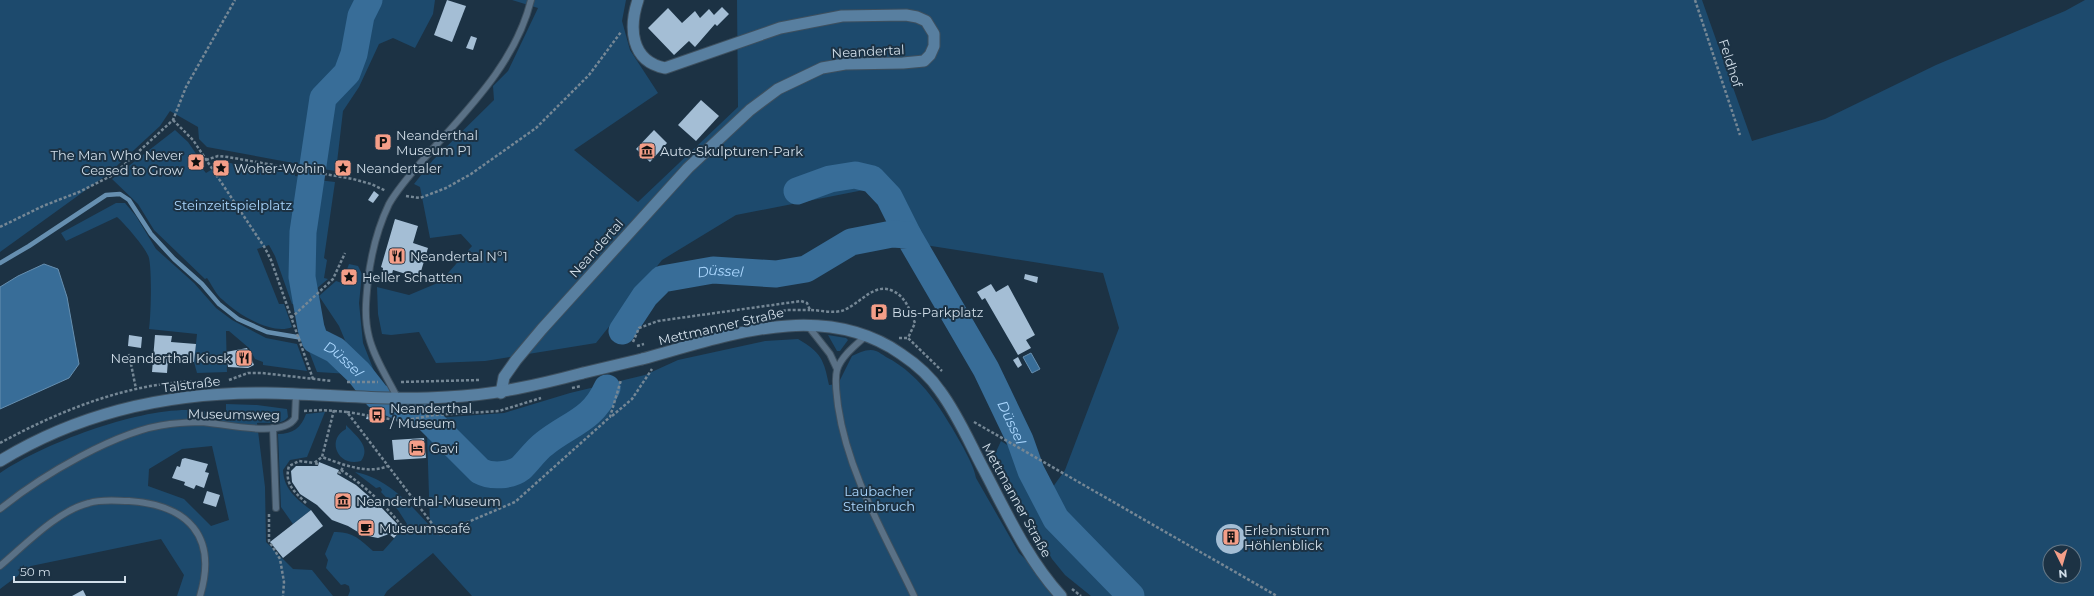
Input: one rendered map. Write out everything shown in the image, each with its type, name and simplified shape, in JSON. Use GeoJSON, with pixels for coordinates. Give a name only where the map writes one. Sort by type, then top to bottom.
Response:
{"type":"FeatureCollection","features":[{"type":"Feature","properties":{"kind":"main road"},"geometry":{"type":"LineString","coordinates":[[633,15],[638,0]]}},
{"type":"Feature","properties":{"kind":"main road","name":"Neandertal"},"geometry":{"type":"LineString","coordinates":[[504,377],[542,329],[683,174],[726,132],[756,106],[778,89],[822,68],[845,64],[903,63],[924,61],[930,55],[935,41],[931,27],[926,21],[917,17],[876,15],[842,16],[780,28],[665,68],[655,66],[648,62],[635,42],[632,32],[633,15]]}},
{"type":"Feature","properties":{"kind":"main road","name":"Mettmanner Straße"},"geometry":{"type":"LineString","coordinates":[[393,397],[445,398],[502,393],[755,330],[806,324],[837,327],[866,335],[886,344],[915,364],[940,390],[961,426],[1029,554],[1046,580],[1062,596]]}},
{"type":"Feature","properties":{"kind":"main road"},"geometry":{"type":"LineString","coordinates":[[502,393],[504,377]]}},
{"type":"Feature","properties":{"kind":"main road","name":"Talstraße"},"geometry":{"type":"LineString","coordinates":[[0,461],[56,431],[89,419],[140,405],[225,394],[296,394],[393,397]]}},
{"type":"Feature","properties":{"kind":"lane"},"geometry":{"type":"LineString","coordinates":[[393,397],[390,382],[377,360],[369,338],[365,308],[374,247],[384,218],[395,195],[480,96],[506,60],[526,21],[531,0]]}},
{"type":"Feature","properties":{"kind":"lane"},"geometry":{"type":"LineString","coordinates":[[806,324],[830,354],[837,369],[836,393],[848,453],[914,596]]}},
{"type":"Feature","properties":{"kind":"lane"},"geometry":{"type":"LineString","coordinates":[[837,369],[846,356],[866,335]]}},
{"type":"Feature","properties":{"kind":"lane","name":"Museumsweg"},"geometry":{"type":"LineString","coordinates":[[0,510],[47,476],[77,458],[146,429],[169,424],[202,422],[244,428],[273,428],[288,425],[293,421],[296,412],[296,394]]}},
{"type":"Feature","properties":{"kind":"lane"},"geometry":{"type":"LineString","coordinates":[[273,428],[276,508]]}},
{"type":"Feature","properties":{"kind":"lane"},"geometry":{"type":"LineString","coordinates":[[0,566],[59,518],[78,507],[106,500],[136,502],[168,508],[182,515],[191,523],[201,541],[204,554],[205,572],[200,596]]}},
{"type":"Feature","properties":{"kind":"path"},"geometry":{"type":"LineString","coordinates":[[0,227],[43,206],[79,192],[113,175],[173,120],[186,87],[235,0]]}},
{"type":"Feature","properties":{"kind":"path","name":"Feldhof"},"geometry":{"type":"LineString","coordinates":[[1695,0],[1740,135]]}},
{"type":"Feature","properties":{"kind":"path"},"geometry":{"type":"LineString","coordinates":[[206,160],[218,156],[288,167],[372,184],[395,195],[420,198],[446,188],[471,174],[536,128],[589,75],[633,15]]}},
{"type":"Feature","properties":{"kind":"path"},"geometry":{"type":"LineString","coordinates":[[173,120],[193,140],[272,260],[313,379]]}},
{"type":"Feature","properties":{"kind":"path"},"geometry":{"type":"LineString","coordinates":[[291,318],[333,279],[345,253]]}},
{"type":"Feature","properties":{"kind":"path"},"geometry":{"type":"LineString","coordinates":[[633,342],[639,328],[658,321],[790,302],[801,301],[807,303]]}},
{"type":"Feature","properties":{"kind":"path"},"geometry":{"type":"LineString","coordinates":[[896,338],[908,338]]}},
{"type":"Feature","properties":{"kind":"path"},"geometry":{"type":"LineString","coordinates":[[129,354],[136,389]]}},
{"type":"Feature","properties":{"kind":"path"},"geometry":{"type":"LineString","coordinates":[[347,412],[440,534],[515,502],[632,399],[648,376],[659,354]]}},
{"type":"Feature","properties":{"kind":"path"},"geometry":{"type":"LineString","coordinates":[[262,373],[332,381]]}},
{"type":"Feature","properties":{"kind":"path"},"geometry":{"type":"LineString","coordinates":[[390,382],[477,380],[504,377]]}},
{"type":"Feature","properties":{"kind":"path"},"geometry":{"type":"LineString","coordinates":[[610,417],[621,380]]}},
{"type":"Feature","properties":{"kind":"path"},"geometry":{"type":"LineString","coordinates":[[342,382],[378,382]]}},
{"type":"Feature","properties":{"kind":"path"},"geometry":{"type":"LineString","coordinates":[[296,412],[309,410],[334,410],[402,421],[420,419],[434,415]]}},
{"type":"Feature","properties":{"kind":"path"},"geometry":{"type":"LineString","coordinates":[[314,463],[322,457],[334,410]]}},
{"type":"Feature","properties":{"kind":"path"},"geometry":{"type":"LineString","coordinates":[[974,422],[1277,596]]}},
{"type":"Feature","properties":{"kind":"path"},"geometry":{"type":"LineString","coordinates":[[322,457],[344,465],[374,469],[388,466]]}},
{"type":"Feature","properties":{"kind":"path"},"geometry":{"type":"LineString","coordinates":[[306,503],[292,489],[286,476],[289,466],[300,461],[318,464]]}},
{"type":"Feature","properties":{"kind":"path"},"geometry":{"type":"LineString","coordinates":[[338,472],[340,473],[344,465]]}},
{"type":"Feature","properties":{"kind":"path"},"geometry":{"type":"LineString","coordinates":[[341,470],[365,486],[383,503],[402,526]]}},
{"type":"Feature","properties":{"kind":"green space"},"geometry":{"type":"Polygon","coordinates":[[[0,0],[435,0],[433,14],[415,48],[393,38],[379,44],[359,87],[343,111],[336,171],[322,169],[324,151],[305,151],[304,165],[207,147],[199,139],[198,127],[170,111],[160,126],[108,174],[0,252],[0,0]]]}},
{"type":"Feature","properties":{"kind":"green space"},"geometry":{"type":"Polygon","coordinates":[[[512,0],[626,0],[622,21],[630,50],[658,93],[574,150],[638,202],[738,107],[737,0],[1702,0],[1752,141],[1825,119],[1936,65],[2065,11],[2085,0],[2094,0],[2094,596],[1091,596],[1065,575],[1052,559],[995,454],[1001,441],[1036,463],[1050,491],[1065,470],[1119,328],[1103,273],[925,245],[884,186],[736,215],[662,260],[596,343],[485,361],[436,363],[419,332],[391,335],[382,334],[378,314],[377,287],[409,295],[440,282],[472,246],[461,234],[430,238],[420,187],[414,184],[433,160],[494,100],[493,86],[508,71],[538,8],[512,0]]]}},
{"type":"Feature","properties":{"kind":"green space","name":"Steinzeitspielplatz"},"geometry":{"type":"Polygon","coordinates":[[[175,130],[188,142],[203,164],[200,166],[206,173],[224,162],[305,177],[295,251],[295,278],[303,302],[298,305],[292,304],[275,256],[269,245],[257,249],[279,304],[284,304],[292,327],[275,329],[266,326],[246,317],[229,306],[218,295],[207,278],[205,279],[154,230],[138,204],[112,179],[175,130]]]}},
{"type":"Feature","properties":{"kind":"green space"},"geometry":{"type":"Polygon","coordinates":[[[318,180],[335,182],[324,258],[327,260],[324,278],[328,279],[316,289],[310,278],[311,251],[318,180]]]}},
{"type":"Feature","properties":{"kind":"green space"},"geometry":{"type":"Polygon","coordinates":[[[116,203],[125,203],[136,216],[156,249],[194,283],[216,308],[232,320],[266,338],[297,344],[307,371],[263,365],[263,362],[255,359],[249,348],[229,331],[226,331],[227,372],[197,373],[194,362],[197,334],[149,329],[151,273],[149,258],[130,230],[117,217],[66,241],[61,233],[116,203]]]}},
{"type":"Feature","properties":{"kind":"green space"},"geometry":{"type":"Polygon","coordinates":[[[349,264],[358,266],[362,274],[359,303],[363,343],[376,376],[361,364],[347,345],[339,326],[319,296],[336,281],[342,283],[349,264]]]}},
{"type":"Feature","properties":{"kind":"green space"},"geometry":{"type":"Polygon","coordinates":[[[828,335],[846,338],[848,340],[840,351],[837,351],[828,335]]]}},
{"type":"Feature","properties":{"kind":"green space","name":"Laubacher Steinbruch"},"geometry":{"type":"Polygon","coordinates":[[[798,339],[817,353],[823,363],[829,385],[838,384],[852,356],[870,350],[878,352],[899,365],[921,384],[940,408],[956,434],[971,462],[976,478],[1019,553],[1029,563],[1053,596],[472,596],[433,553],[387,591],[384,596],[348,596],[350,591],[349,586],[345,584],[341,585],[326,568],[328,560],[325,554],[334,532],[346,533],[356,537],[373,551],[383,551],[407,524],[398,510],[381,492],[382,490],[380,487],[376,488],[355,472],[367,475],[377,480],[397,493],[430,526],[427,433],[436,418],[504,413],[570,393],[645,375],[678,360],[765,341],[798,339]]]}},
{"type":"Feature","properties":{"kind":"green space"},"geometry":{"type":"Polygon","coordinates":[[[307,346],[325,352],[350,374],[317,372],[307,346]]]}},
{"type":"Feature","properties":{"kind":"green space"},"geometry":{"type":"Polygon","coordinates":[[[226,404],[257,405],[287,409],[288,417],[282,422],[257,423],[265,487],[266,542],[293,569],[312,570],[333,596],[177,596],[184,575],[161,539],[31,566],[0,589],[0,473],[41,450],[90,430],[116,422],[165,411],[192,410],[226,414],[226,404]],[[212,446],[182,449],[149,469],[148,486],[184,499],[211,526],[229,520],[212,446]]]}},
{"type":"Feature","properties":{"kind":"green space"},"geometry":{"type":"Polygon","coordinates":[[[325,412],[307,457],[290,460],[283,470],[289,489],[296,498],[311,510],[293,524],[281,507],[278,434],[288,433],[296,429],[302,423],[306,414],[325,412]]]}},
{"type":"Feature","properties":{"kind":"green space"},"geometry":{"type":"Polygon","coordinates":[[[346,425],[358,437],[363,446],[365,451],[361,461],[353,462],[346,460],[337,452],[336,440],[346,429],[346,425]]]}},
{"type":"Feature","properties":{"kind":"shaded area"},"geometry":{"type":"Polygon","coordinates":[[[44,264],[58,269],[67,297],[79,364],[69,378],[0,409],[0,287],[18,276],[44,264]]]}},
{"type":"Feature","properties":{"kind":"shaded area"},"geometry":{"type":"Polygon","coordinates":[[[1031,353],[1040,369],[1032,373],[1023,357],[1031,353]]]}},
{"type":"Feature","properties":{"kind":"building"},"geometry":{"type":"Polygon","coordinates":[[[447,0],[466,6],[452,42],[434,35],[447,0]]]}},
{"type":"Feature","properties":{"kind":"building"},"geometry":{"type":"Polygon","coordinates":[[[722,7],[729,14],[717,26],[715,24],[695,47],[689,41],[674,55],[648,28],[668,8],[682,23],[695,11],[700,18],[709,9],[714,15],[722,7]]]}},
{"type":"Feature","properties":{"kind":"building"},"geometry":{"type":"Polygon","coordinates":[[[471,36],[477,38],[473,50],[466,48],[471,36]]]}},
{"type":"Feature","properties":{"kind":"building"},"geometry":{"type":"Polygon","coordinates":[[[701,100],[719,116],[696,141],[678,125],[701,100]]]}},
{"type":"Feature","properties":{"kind":"building"},"geometry":{"type":"Polygon","coordinates":[[[654,130],[667,143],[650,162],[636,149],[654,130]]]}},
{"type":"Feature","properties":{"kind":"building"},"geometry":{"type":"Polygon","coordinates":[[[374,191],[379,195],[373,203],[368,200],[374,191]]]}},
{"type":"Feature","properties":{"kind":"building","name":"Neandertal N°1"},"geometry":{"type":"Polygon","coordinates":[[[395,219],[418,226],[413,243],[428,248],[419,278],[393,270],[391,278],[382,276],[383,268],[381,267],[395,219]]]}},
{"type":"Feature","properties":{"kind":"building"},"geometry":{"type":"Polygon","coordinates":[[[1025,274],[1038,277],[1037,283],[1024,279],[1025,274]]]}},
{"type":"Feature","properties":{"kind":"building"},"geometry":{"type":"Polygon","coordinates":[[[991,284],[996,292],[1008,285],[1035,335],[1026,340],[1031,348],[1018,355],[985,298],[982,300],[977,292],[991,284]]]}},
{"type":"Feature","properties":{"kind":"building"},"geometry":{"type":"Polygon","coordinates":[[[129,335],[142,337],[141,348],[128,346],[129,335]]]}},
{"type":"Feature","properties":{"kind":"building"},"geometry":{"type":"Polygon","coordinates":[[[155,335],[172,336],[171,342],[196,344],[194,362],[168,360],[167,373],[152,372],[155,335]]]}},
{"type":"Feature","properties":{"kind":"building","name":"Neanderthal Kiosk"},"geometry":{"type":"Polygon","coordinates":[[[247,348],[254,365],[248,368],[228,367],[226,352],[247,348]]]}},
{"type":"Feature","properties":{"kind":"building"},"geometry":{"type":"Polygon","coordinates":[[[1018,357],[1022,365],[1018,368],[1013,360],[1018,357]]]}},
{"type":"Feature","properties":{"kind":"building"},"geometry":{"type":"Polygon","coordinates":[[[367,416],[375,417],[374,420],[366,419],[367,416]]]}},
{"type":"Feature","properties":{"kind":"building"},"geometry":{"type":"Polygon","coordinates":[[[424,438],[426,458],[394,460],[392,440],[424,438]]]}},
{"type":"Feature","properties":{"kind":"building"},"geometry":{"type":"Polygon","coordinates":[[[185,458],[208,464],[205,472],[209,473],[204,488],[196,485],[194,489],[184,485],[185,482],[172,478],[177,466],[180,467],[182,459],[185,458]]]}},
{"type":"Feature","properties":{"kind":"building","name":"Neanderthal-Museum"},"geometry":{"type":"Polygon","coordinates":[[[319,462],[339,470],[337,474],[356,485],[380,506],[402,529],[394,538],[389,534],[378,538],[363,535],[348,526],[332,520],[317,505],[300,494],[292,482],[291,471],[296,466],[318,466],[319,462]]]}},
{"type":"Feature","properties":{"kind":"building"},"geometry":{"type":"Polygon","coordinates":[[[207,491],[220,495],[216,507],[203,503],[207,491]]]}},
{"type":"Feature","properties":{"kind":"building"},"geometry":{"type":"Polygon","coordinates":[[[311,510],[323,526],[283,558],[270,542],[311,510]]]}},
{"type":"Feature","properties":{"kind":"building","name":"Erlebnisturm Höhlenblick"},"geometry":{"type":"Polygon","coordinates":[[[1231,524],[1242,528],[1246,539],[1242,550],[1231,554],[1220,550],[1216,539],[1220,528],[1231,524]]]}},
{"type":"Feature","properties":{"kind":"building"},"geometry":{"type":"Polygon","coordinates":[[[83,590],[86,596],[72,596],[83,590]]]}},
{"type":"Feature","properties":{"kind":"waterway","name":"Düssel"},"geometry":{"type":"LineString","coordinates":[[369,0],[361,16],[354,54],[347,73],[323,98],[303,232],[302,277],[311,328],[315,340],[335,350],[359,373],[377,396],[427,418],[480,471],[495,475],[512,473],[521,468],[544,444],[587,415],[601,399],[607,388]]}},
{"type":"Feature","properties":{"kind":"waterway","name":"Düssel"},"geometry":{"type":"LineString","coordinates":[[797,191],[830,179],[855,175],[872,179],[889,197],[908,235]]}},
{"type":"Feature","properties":{"kind":"waterway"},"geometry":{"type":"LineString","coordinates":[[0,263],[29,246],[106,195],[120,194],[129,200],[151,234],[174,259],[202,284],[219,304],[238,319],[267,332],[315,340]]}},
{"type":"Feature","properties":{"kind":"waterway","name":"Düssel"},"geometry":{"type":"LineString","coordinates":[[622,331],[645,296],[662,279],[713,270],[776,274],[806,269],[851,242],[892,234],[908,235],[986,369],[1020,440],[1031,471],[1056,519],[1131,596]]}},
{"type":"Feature","properties":{"kind":"place","name":"Neanderthal Museum P1"},"geometry":{"type":"Point","coordinates":[383,142]}},
{"type":"Feature","properties":{"kind":"place","name":"Auto-Skulpturen-Park"},"geometry":{"type":"Point","coordinates":[647,151]}},
{"type":"Feature","properties":{"kind":"place","name":"The Man Who Never Ceased to Grow"},"geometry":{"type":"Point","coordinates":[196,162]}},
{"type":"Feature","properties":{"kind":"place","name":"Woher-Wohin"},"geometry":{"type":"Point","coordinates":[221,168]}},
{"type":"Feature","properties":{"kind":"place","name":"Neandertaler"},"geometry":{"type":"Point","coordinates":[343,168]}},
{"type":"Feature","properties":{"kind":"place","name":"Neandertal N°1"},"geometry":{"type":"Point","coordinates":[397,256]}},
{"type":"Feature","properties":{"kind":"place","name":"Heller Schatten"},"geometry":{"type":"Point","coordinates":[349,277]}},
{"type":"Feature","properties":{"kind":"place","name":"Bus-Parkplatz"},"geometry":{"type":"Point","coordinates":[879,312]}},
{"type":"Feature","properties":{"kind":"place","name":"Neanderthal Kiosk"},"geometry":{"type":"Point","coordinates":[244,358]}},
{"type":"Feature","properties":{"kind":"place","name":"Neanderthal / Museum"},"geometry":{"type":"Point","coordinates":[377,415]}},
{"type":"Feature","properties":{"kind":"place","name":"Gavi"},"geometry":{"type":"Point","coordinates":[417,448]}},
{"type":"Feature","properties":{"kind":"place","name":"Neanderthal-Museum"},"geometry":{"type":"Point","coordinates":[343,501]}},
{"type":"Feature","properties":{"kind":"place","name":"Museumscafé"},"geometry":{"type":"Point","coordinates":[366,528]}},
{"type":"Feature","properties":{"kind":"place","name":"Erlebnisturm Höhlenblick"},"geometry":{"type":"Point","coordinates":[1231,537]}}]}
